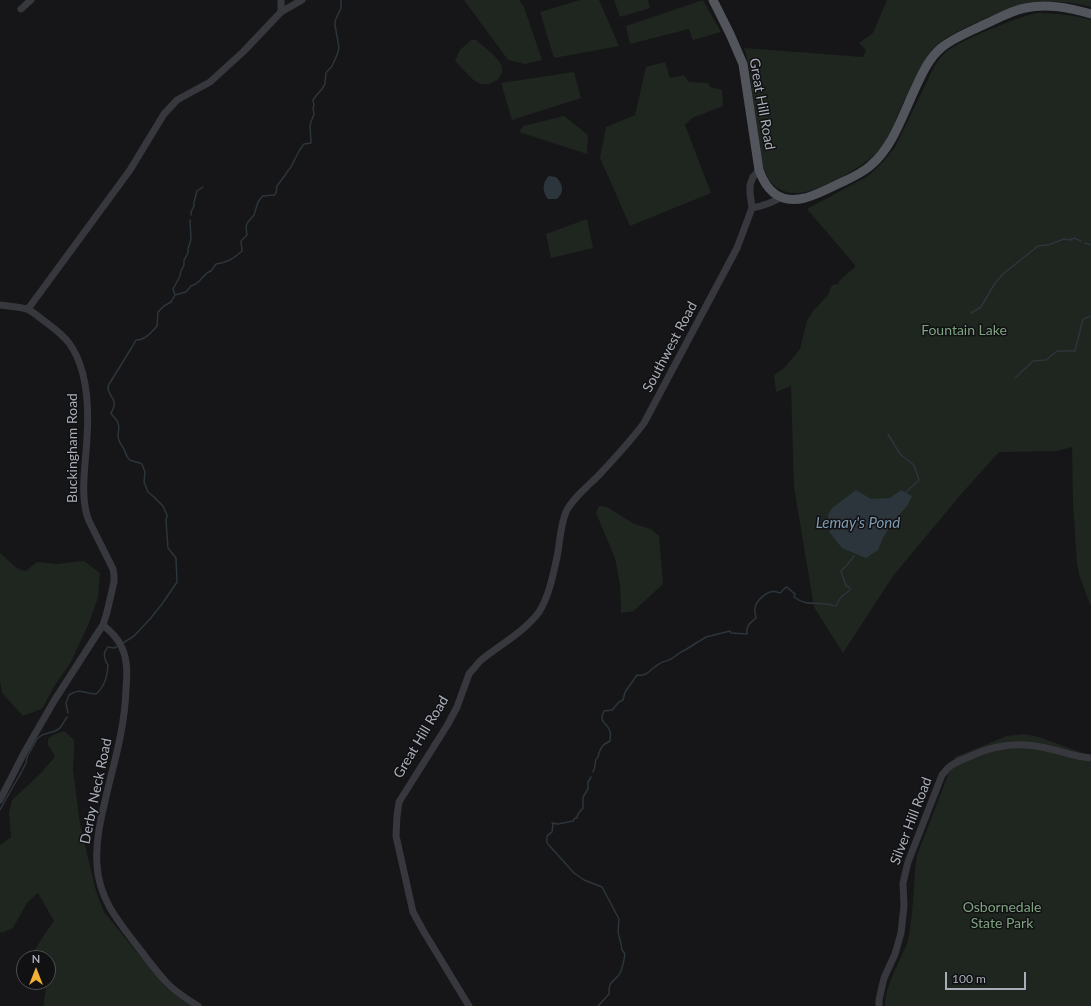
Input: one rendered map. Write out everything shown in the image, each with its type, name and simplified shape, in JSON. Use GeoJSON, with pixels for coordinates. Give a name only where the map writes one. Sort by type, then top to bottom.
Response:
{"type":"FeatureCollection","features":[{"type":"Feature","properties":{"kind":"main road","name":"Great Hill Road"},"geometry":{"type":"LineString","coordinates":[[713,0],[743,64],[759,170],[767,187],[781,197]]}},
{"type":"Feature","properties":{"kind":"main road"},"geometry":{"type":"LineString","coordinates":[[781,197],[794,199],[809,197],[849,179],[873,163],[891,140],[928,65],[940,49],[953,40],[1007,15],[1026,8],[1052,6],[1078,10],[1091,14]]}},
{"type":"Feature","properties":{"kind":"street"},"geometry":{"type":"LineString","coordinates":[[21,9],[31,0]]}},
{"type":"Feature","properties":{"kind":"street"},"geometry":{"type":"LineString","coordinates":[[281,0],[281,12]]}},
{"type":"Feature","properties":{"kind":"street"},"geometry":{"type":"LineString","coordinates":[[0,305],[28,310],[130,170],[164,114],[177,100],[210,82],[243,52],[281,12],[302,0]]}},
{"type":"Feature","properties":{"kind":"street","name":"Southwest Road"},"geometry":{"type":"LineString","coordinates":[[590,484],[626,446],[644,423],[737,248],[752,208],[750,185],[759,170]]}},
{"type":"Feature","properties":{"kind":"street"},"geometry":{"type":"LineString","coordinates":[[752,208],[776,201],[781,197]]}},
{"type":"Feature","properties":{"kind":"street","name":"Buckingham Road"},"geometry":{"type":"LineString","coordinates":[[0,800],[24,753],[54,701],[102,625],[114,582],[113,569],[86,515],[84,506],[88,401],[83,376],[74,350],[64,337],[28,310]]}},
{"type":"Feature","properties":{"kind":"street","name":"Great Hill Road"},"geometry":{"type":"LineString","coordinates":[[469,1006],[413,912],[396,836],[399,802],[454,713],[469,674],[480,661],[528,624],[539,611],[552,580],[566,512],[590,484]]}},
{"type":"Feature","properties":{"kind":"street","name":"Derby Neck Road"},"geometry":{"type":"LineString","coordinates":[[102,625],[113,633],[122,647],[126,662],[127,683],[120,737],[99,832],[96,855],[99,880],[105,899],[112,912],[157,972],[173,989],[198,1006]]}},
{"type":"Feature","properties":{"kind":"street","name":"Silver Hill Road"},"geometry":{"type":"LineString","coordinates":[[879,1006],[884,978],[895,954],[901,933],[904,906],[903,883],[908,862],[942,775],[948,767],[983,751],[1012,744],[1045,747],[1091,758]]}},
{"type":"Feature","properties":{"kind":"green space"},"geometry":{"type":"Polygon","coordinates":[[[464,0],[519,0],[524,7],[542,60],[525,64],[508,60],[464,0]]]}},
{"type":"Feature","properties":{"kind":"green space"},"geometry":{"type":"Polygon","coordinates":[[[580,0],[599,0],[619,46],[554,58],[540,12],[580,0]]]}},
{"type":"Feature","properties":{"kind":"green space"},"geometry":{"type":"Polygon","coordinates":[[[614,0],[648,0],[650,8],[620,17],[614,0]]]}},
{"type":"Feature","properties":{"kind":"green space"},"geometry":{"type":"Polygon","coordinates":[[[703,0],[721,32],[693,40],[689,29],[630,44],[626,26],[703,0]]]}},
{"type":"Feature","properties":{"kind":"green space"},"geometry":{"type":"Polygon","coordinates":[[[887,0],[1091,0],[1091,7],[1061,2],[1031,2],[1003,11],[955,33],[940,43],[928,55],[910,88],[887,139],[872,157],[853,171],[807,192],[795,193],[779,189],[767,177],[762,163],[749,68],[744,48],[863,57],[866,50],[859,43],[873,33],[887,0]]]}},
{"type":"Feature","properties":{"kind":"green space","name":"Fountain Lake"},"geometry":{"type":"Polygon","coordinates":[[[1037,13],[1050,13],[1091,20],[1091,607],[1077,564],[1073,503],[1072,447],[1057,451],[999,452],[963,492],[893,576],[843,653],[814,607],[794,487],[791,386],[776,392],[774,375],[784,368],[800,349],[807,321],[813,311],[828,295],[832,285],[838,284],[840,280],[855,267],[855,265],[807,209],[868,176],[883,162],[895,147],[932,71],[939,59],[945,53],[958,44],[979,34],[1016,19],[1037,13]]]}},
{"type":"Feature","properties":{"kind":"green space"},"geometry":{"type":"Polygon","coordinates":[[[471,40],[476,40],[501,64],[501,75],[490,84],[480,84],[475,81],[455,61],[460,50],[471,40]]]}},
{"type":"Feature","properties":{"kind":"green space"},"geometry":{"type":"Polygon","coordinates":[[[665,62],[670,78],[684,75],[689,82],[708,83],[710,87],[722,90],[723,106],[692,118],[685,125],[711,193],[630,226],[600,158],[606,127],[635,115],[646,67],[665,62]]]}},
{"type":"Feature","properties":{"kind":"green space"},"geometry":{"type":"Polygon","coordinates":[[[574,72],[581,98],[512,120],[501,83],[574,72]]]}},
{"type":"Feature","properties":{"kind":"green space"},"geometry":{"type":"Polygon","coordinates":[[[564,116],[588,135],[587,154],[519,132],[523,126],[564,116]]]}},
{"type":"Feature","properties":{"kind":"green space"},"geometry":{"type":"Polygon","coordinates":[[[587,219],[593,248],[551,258],[546,234],[587,219]]]}},
{"type":"Feature","properties":{"kind":"green space"},"geometry":{"type":"Polygon","coordinates":[[[599,506],[607,507],[634,524],[651,529],[659,536],[663,584],[634,611],[621,613],[620,585],[615,558],[596,513],[599,506]]]}},
{"type":"Feature","properties":{"kind":"green space"},"geometry":{"type":"Polygon","coordinates":[[[0,553],[18,569],[26,571],[37,562],[57,564],[84,561],[100,573],[98,598],[88,625],[71,662],[55,685],[42,709],[23,716],[2,693],[0,681],[0,553]]]}},
{"type":"Feature","properties":{"kind":"green space"},"geometry":{"type":"Polygon","coordinates":[[[64,731],[74,740],[73,770],[80,824],[96,891],[104,912],[166,988],[191,1006],[44,1006],[46,990],[56,990],[56,950],[35,950],[54,921],[38,893],[27,903],[13,928],[1,933],[0,845],[11,837],[9,813],[12,800],[41,773],[54,758],[54,754],[48,745],[48,739],[53,735],[64,731]]]}},
{"type":"Feature","properties":{"kind":"green space","name":"Osbornedale State Park"},"geometry":{"type":"Polygon","coordinates":[[[1024,734],[1039,737],[1091,756],[1091,1006],[885,1006],[890,981],[908,940],[917,855],[955,757],[1007,736],[1024,734]]]}},
{"type":"Feature","properties":{"kind":"water"},"geometry":{"type":"Polygon","coordinates":[[[549,176],[556,177],[562,185],[561,194],[557,199],[548,199],[545,193],[544,184],[549,176]]]}},
{"type":"Feature","properties":{"kind":"water","name":"Lemay's Pond"},"geometry":{"type":"Polygon","coordinates":[[[856,490],[871,499],[890,498],[901,490],[912,496],[907,506],[892,523],[878,550],[866,558],[842,548],[830,533],[828,515],[832,508],[856,490]]]}},
{"type":"Feature","properties":{"kind":"waterway"},"geometry":{"type":"LineString","coordinates":[[123,643],[134,636],[150,619],[177,582],[176,558],[168,548],[167,515],[163,506],[148,492],[144,482],[145,472],[142,464],[129,459],[119,441],[119,424],[111,413],[114,401],[109,393],[108,386],[136,340],[150,334],[157,326],[158,312],[171,302],[175,295],[186,292],[191,286],[197,283],[211,271],[216,264],[230,260],[242,251],[241,241],[247,235],[246,226],[254,215],[258,202],[263,196],[274,195],[276,193],[277,186],[291,167],[299,151],[304,144],[311,143],[310,126],[314,114],[313,100],[325,84],[326,73],[332,66],[339,48],[335,21],[341,8],[341,0]]}},
{"type":"Feature","properties":{"kind":"waterway"},"geometry":{"type":"LineString","coordinates":[[191,215],[197,191],[203,187]]}},
{"type":"Feature","properties":{"kind":"waterway"},"geometry":{"type":"LineString","coordinates":[[175,295],[173,289],[184,265],[184,260],[188,253],[191,239],[190,220]]}},
{"type":"Feature","properties":{"kind":"waterway"},"geometry":{"type":"LineString","coordinates":[[971,313],[981,307],[995,283],[1003,274],[1038,246],[1048,245],[1064,239],[1070,240],[1074,238],[1081,241]]}},
{"type":"Feature","properties":{"kind":"waterway"},"geometry":{"type":"LineString","coordinates":[[1085,243],[1091,245]]}},
{"type":"Feature","properties":{"kind":"waterway"},"geometry":{"type":"LineString","coordinates":[[1015,378],[1033,361],[1046,360],[1057,351],[1075,351],[1083,319],[1091,316]]}},
{"type":"Feature","properties":{"kind":"waterway"},"geometry":{"type":"LineString","coordinates":[[888,434],[900,454],[914,465],[919,480],[905,493]]}},
{"type":"Feature","properties":{"kind":"waterway"},"geometry":{"type":"LineString","coordinates":[[593,772],[596,760],[603,745],[610,741],[610,731],[602,720],[602,715],[604,711],[612,710],[619,702],[623,700],[625,692],[637,675],[644,675],[656,666],[671,659],[706,637],[730,631],[731,633],[747,634],[748,626],[756,618],[756,604],[763,596],[770,592],[780,593],[786,587],[795,594],[794,597],[802,602],[836,606],[841,597],[850,589],[846,586],[841,571],[854,556]]}},
{"type":"Feature","properties":{"kind":"waterway"},"geometry":{"type":"LineString","coordinates":[[68,713],[66,703],[69,695],[77,691],[96,694],[102,688],[108,665],[104,654],[108,647],[114,648],[118,646]]}},
{"type":"Feature","properties":{"kind":"waterway"},"geometry":{"type":"LineString","coordinates":[[0,810],[22,771],[27,757],[37,739],[42,735],[60,728],[67,717]]}},
{"type":"Feature","properties":{"kind":"waterway"},"geometry":{"type":"LineString","coordinates":[[591,777],[588,782],[588,789],[583,797],[583,808],[578,814],[577,818],[573,821],[558,824],[552,823],[552,832],[547,836],[547,843],[574,873],[584,880],[602,887],[619,919],[618,932],[622,950],[625,954],[623,964],[620,973],[610,986],[609,994],[598,1006]]}}]}
